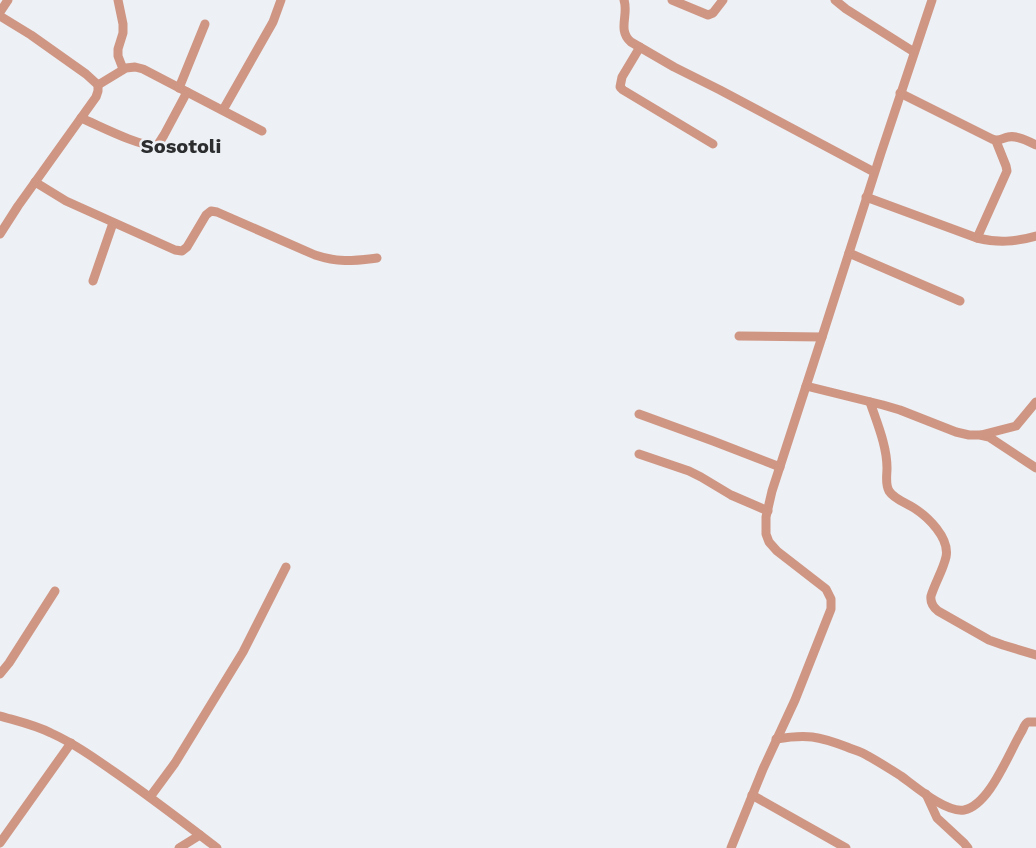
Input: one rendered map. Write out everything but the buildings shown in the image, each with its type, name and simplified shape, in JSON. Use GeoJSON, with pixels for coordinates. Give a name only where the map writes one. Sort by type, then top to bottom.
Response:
{"type":"FeatureCollection","features":[{"type":"Feature","properties":{"kind":"street"},"geometry":{"type":"LineString","coordinates":[[0,12],[8,0]]}},
{"type":"Feature","properties":{"kind":"street"},"geometry":{"type":"LineString","coordinates":[[118,0],[123,24],[118,56],[123,70]]}},
{"type":"Feature","properties":{"kind":"street"},"geometry":{"type":"LineString","coordinates":[[223,110],[273,22],[282,0]]}},
{"type":"Feature","properties":{"kind":"street"},"geometry":{"type":"LineString","coordinates":[[624,0],[626,10],[624,32],[626,37],[640,47],[674,68],[728,94],[874,172]]}},
{"type":"Feature","properties":{"kind":"street"},"geometry":{"type":"LineString","coordinates":[[672,0],[708,15],[713,13],[723,0]]}},
{"type":"Feature","properties":{"kind":"street"},"geometry":{"type":"LineString","coordinates":[[835,0],[914,52]]}},
{"type":"Feature","properties":{"kind":"street"},"geometry":{"type":"LineString","coordinates":[[731,848],[776,739],[795,700],[830,609],[831,599],[826,589],[777,551],[769,542],[766,534],[772,491],[874,172],[932,0]]}},
{"type":"Feature","properties":{"kind":"street"},"geometry":{"type":"LineString","coordinates":[[0,16],[54,51],[86,74],[98,86],[96,97],[0,234]]}},
{"type":"Feature","properties":{"kind":"street"},"geometry":{"type":"LineString","coordinates":[[81,118],[138,142],[156,146],[164,135],[183,90],[205,24]]}},
{"type":"Feature","properties":{"kind":"street"},"geometry":{"type":"LineString","coordinates":[[640,47],[622,77],[620,87],[622,90],[713,144]]}},
{"type":"Feature","properties":{"kind":"street"},"geometry":{"type":"LineString","coordinates":[[98,86],[126,68],[135,67],[143,69],[262,131]]}},
{"type":"Feature","properties":{"kind":"street"},"geometry":{"type":"LineString","coordinates":[[900,93],[996,141],[1007,171],[977,238]]}},
{"type":"Feature","properties":{"kind":"street"},"geometry":{"type":"LineString","coordinates":[[996,141],[1009,136],[1036,145]]}},
{"type":"Feature","properties":{"kind":"street"},"geometry":{"type":"LineString","coordinates":[[35,182],[66,201],[175,250],[182,251],[186,247],[206,215],[211,211],[325,258],[346,261],[377,258]]}},
{"type":"Feature","properties":{"kind":"street"},"geometry":{"type":"LineString","coordinates":[[866,197],[977,238],[1000,242],[1036,236]]}},
{"type":"Feature","properties":{"kind":"street"},"geometry":{"type":"LineString","coordinates":[[93,282],[113,223]]}},
{"type":"Feature","properties":{"kind":"street"},"geometry":{"type":"LineString","coordinates":[[849,253],[960,301]]}},
{"type":"Feature","properties":{"kind":"street"},"geometry":{"type":"LineString","coordinates":[[739,336],[822,337]]}},
{"type":"Feature","properties":{"kind":"street"},"geometry":{"type":"LineString","coordinates":[[806,386],[900,410],[956,432],[969,435],[980,435],[1016,426],[1036,402]]}},
{"type":"Feature","properties":{"kind":"street"},"geometry":{"type":"LineString","coordinates":[[870,402],[886,452],[887,486],[889,491],[893,496],[929,519],[944,542],[946,555],[944,566],[930,602],[938,611],[989,640],[1036,655]]}},
{"type":"Feature","properties":{"kind":"street"},"geometry":{"type":"LineString","coordinates":[[639,414],[780,467]]}},
{"type":"Feature","properties":{"kind":"street"},"geometry":{"type":"LineString","coordinates":[[980,435],[995,440],[1036,468]]}},
{"type":"Feature","properties":{"kind":"street"},"geometry":{"type":"LineString","coordinates":[[639,454],[689,471],[731,495],[768,511]]}},
{"type":"Feature","properties":{"kind":"street"},"geometry":{"type":"LineString","coordinates":[[150,797],[180,755],[243,652],[286,567]]}},
{"type":"Feature","properties":{"kind":"street"},"geometry":{"type":"LineString","coordinates":[[0,674],[55,592]]}},
{"type":"Feature","properties":{"kind":"street"},"geometry":{"type":"LineString","coordinates":[[0,716],[51,733],[71,743],[150,797],[217,848]]}},
{"type":"Feature","properties":{"kind":"street"},"geometry":{"type":"LineString","coordinates":[[776,739],[805,736],[825,739],[869,756],[944,805],[958,810],[966,810],[982,798],[994,782],[1016,739],[1026,724],[1028,722],[1036,722]]}},
{"type":"Feature","properties":{"kind":"street"},"geometry":{"type":"LineString","coordinates":[[0,843],[71,743]]}},
{"type":"Feature","properties":{"kind":"street"},"geometry":{"type":"LineString","coordinates":[[926,794],[937,818],[968,848]]}},
{"type":"Feature","properties":{"kind":"street"},"geometry":{"type":"LineString","coordinates":[[752,795],[846,848]]}},
{"type":"Feature","properties":{"kind":"street"},"geometry":{"type":"LineString","coordinates":[[179,848],[200,835]]}},
{"type":"Feature","properties":{"kind":"district","name":"Sosotoli"},"geometry":{"type":"Point","coordinates":[181,146]}}]}
